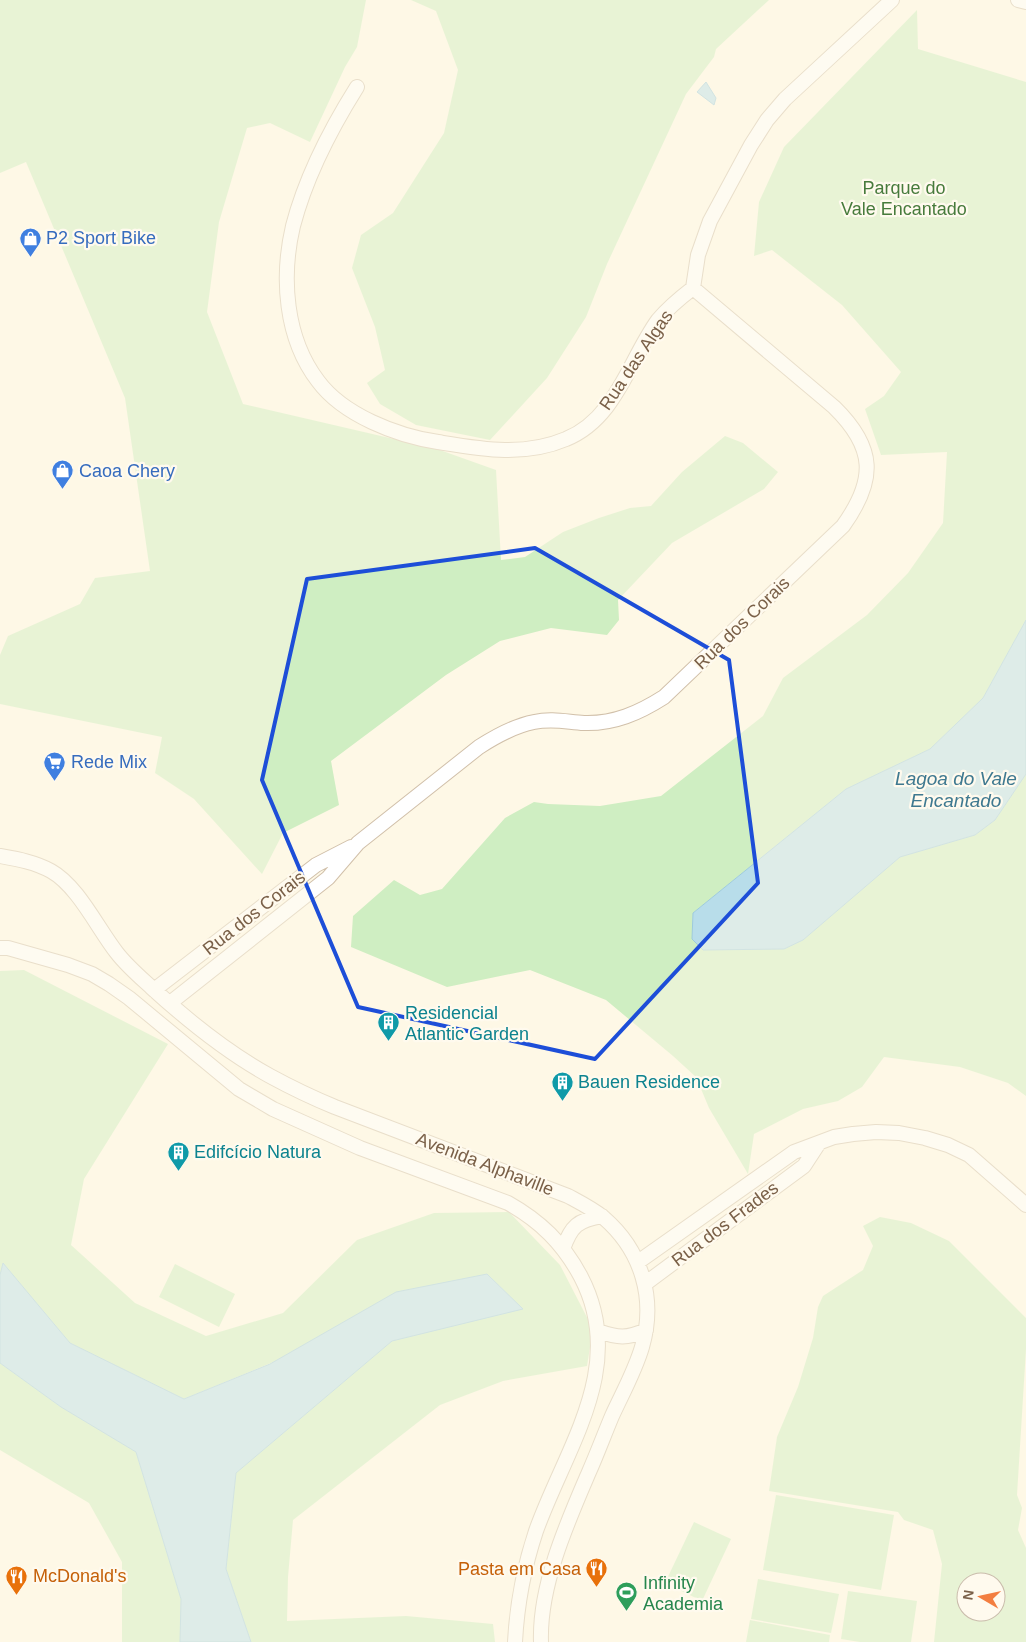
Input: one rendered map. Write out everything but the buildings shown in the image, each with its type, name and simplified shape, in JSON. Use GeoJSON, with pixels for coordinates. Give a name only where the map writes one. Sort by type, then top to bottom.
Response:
{"type":"FeatureCollection","features":[{"type":"Feature","properties":{"kind":"street"},"geometry":{"type":"LineString","coordinates":[[693,288],[698,255],[710,221],[751,145],[768,120],[785,99],[892,0]]}},
{"type":"Feature","properties":{"kind":"street"},"geometry":{"type":"LineString","coordinates":[[1018,0],[1026,2]]}},
{"type":"Feature","properties":{"kind":"street","name":"Rua das Algas"},"geometry":{"type":"LineString","coordinates":[[357,87],[335,122],[304,192],[293,226],[288,258],[287,294],[292,326],[303,355],[318,381],[340,404],[368,420],[394,431],[427,440],[500,450],[526,450],[568,439],[588,426],[604,410],[622,384],[659,319],[670,306],[693,288]]}},
{"type":"Feature","properties":{"kind":"street","name":"Rua dos Corais"},"geometry":{"type":"LineString","coordinates":[[154,990],[316,865],[358,843],[479,747],[497,735],[515,727],[556,719],[584,723],[626,718],[652,705],[675,687],[843,526],[855,509],[864,491],[866,459],[862,442],[853,428],[834,407],[693,288]]}},
{"type":"Feature","properties":{"kind":"street","name":"Rua dos Corais"},"geometry":{"type":"LineString","coordinates":[[170,1003],[328,878],[358,843]]}},
{"type":"Feature","properties":{"kind":"street","name":"Avenida Alphaville"},"geometry":{"type":"LineString","coordinates":[[0,856],[26,861],[51,871],[58,876],[84,905],[128,966],[170,1003],[240,1057],[268,1075],[303,1094],[568,1196],[602,1216],[628,1243],[646,1283],[648,1312],[646,1330],[634,1368],[568,1520],[557,1550],[544,1608],[541,1642]]}},
{"type":"Feature","properties":{"kind":"street"},"geometry":{"type":"LineString","coordinates":[[278,895],[289,909]]}},
{"type":"Feature","properties":{"kind":"street","name":"Avenida Alphaville"},"geometry":{"type":"LineString","coordinates":[[3,947],[68,965],[92,974],[129,998],[239,1088],[273,1109],[360,1148],[508,1203],[529,1215],[547,1230],[563,1249],[585,1285],[591,1300],[598,1331],[599,1352],[593,1389],[573,1446],[536,1532],[522,1587],[515,1642]]}},
{"type":"Feature","properties":{"kind":"street"},"geometry":{"type":"LineString","coordinates":[[819,1144],[834,1137],[876,1132],[899,1133],[925,1138],[948,1145],[969,1155],[1026,1205]]}},
{"type":"Feature","properties":{"kind":"street","name":"Rua dos Frades"},"geometry":{"type":"LineString","coordinates":[[638,1262],[794,1152],[819,1144]]}},
{"type":"Feature","properties":{"kind":"street","name":"Rua dos Frades"},"geometry":{"type":"LineString","coordinates":[[646,1283],[804,1166],[819,1144]]}},
{"type":"Feature","properties":{"kind":"street"},"geometry":{"type":"LineString","coordinates":[[755,1180],[765,1194]]}},
{"type":"Feature","properties":{"kind":"street"},"geometry":{"type":"LineString","coordinates":[[563,1249],[572,1228],[585,1220],[602,1216]]}},
{"type":"Feature","properties":{"kind":"street"},"geometry":{"type":"LineString","coordinates":[[598,1331],[620,1337],[634,1336],[646,1330]]}},
{"type":"Feature","properties":{"kind":"highlighted area"},"geometry":{"type":"Polygon","coordinates":[[[535,548],[729,660],[758,883],[595,1059],[358,1007],[262,780],[307,579],[535,548]]]}},
{"type":"Feature","properties":{"kind":"green space"},"geometry":{"type":"Polygon","coordinates":[[[0,0],[366,0],[357,47],[345,67],[310,142],[270,123],[247,128],[219,222],[207,312],[243,404],[437,449],[496,470],[501,560],[525,557],[563,532],[599,518],[630,508],[651,506],[682,472],[725,436],[743,443],[778,472],[764,489],[672,543],[618,600],[619,620],[607,635],[551,628],[500,641],[446,675],[331,761],[339,805],[283,833],[262,874],[194,799],[155,773],[162,737],[0,704],[0,655],[8,636],[80,604],[95,578],[150,571],[125,398],[26,162],[0,173],[0,0]]]}},
{"type":"Feature","properties":{"kind":"green space"},"geometry":{"type":"Polygon","coordinates":[[[411,0],[769,0],[716,49],[714,57],[686,94],[607,264],[586,317],[547,378],[490,440],[416,425],[380,404],[367,383],[385,370],[375,327],[352,268],[361,235],[393,213],[444,133],[458,70],[436,11],[411,0]]]}},
{"type":"Feature","properties":{"kind":"green space","name":"Parque do Vale Encantado"},"geometry":{"type":"Polygon","coordinates":[[[917,10],[918,49],[1026,82],[1026,620],[983,698],[930,749],[846,789],[693,913],[692,939],[703,950],[784,949],[803,940],[900,857],[975,835],[995,820],[1026,774],[1026,1096],[1008,1083],[960,1067],[884,1057],[862,1087],[838,1101],[803,1109],[754,1134],[748,1174],[709,1108],[696,1077],[606,1000],[530,970],[447,987],[351,947],[353,916],[394,880],[420,895],[442,889],[505,818],[534,802],[600,806],[661,796],[763,716],[783,678],[867,615],[908,573],[943,523],[947,452],[881,455],[865,409],[884,396],[901,372],[842,305],[772,250],[754,256],[759,202],[784,147],[917,10]]]}},
{"type":"Feature","properties":{"kind":"green space"},"geometry":{"type":"Polygon","coordinates":[[[24,970],[168,1044],[84,1179],[71,1245],[135,1303],[206,1336],[283,1313],[357,1240],[434,1213],[509,1212],[560,1265],[593,1329],[587,1366],[503,1381],[440,1405],[293,1520],[288,1577],[287,1621],[406,1616],[493,1624],[495,1642],[251,1642],[226,1569],[236,1473],[392,1341],[522,1308],[487,1274],[184,1399],[70,1343],[3,1263],[0,1275],[0,971],[24,970]]]}},
{"type":"Feature","properties":{"kind":"green space"},"geometry":{"type":"Polygon","coordinates":[[[880,1217],[911,1223],[949,1241],[1026,1318],[1026,1349],[1017,1495],[1022,1508],[1018,1530],[1026,1548],[1026,1642],[934,1642],[942,1564],[933,1530],[904,1520],[898,1512],[769,1491],[777,1437],[798,1387],[813,1338],[818,1307],[823,1296],[863,1270],[873,1246],[863,1226],[880,1217]]]}},
{"type":"Feature","properties":{"kind":"green space"},"geometry":{"type":"Polygon","coordinates":[[[175,1264],[235,1294],[219,1327],[159,1297],[175,1264]]]}},
{"type":"Feature","properties":{"kind":"green space"},"geometry":{"type":"Polygon","coordinates":[[[0,1363],[61,1407],[136,1452],[181,1599],[180,1642],[122,1642],[122,1562],[89,1503],[0,1450],[0,1363]]]}},
{"type":"Feature","properties":{"kind":"green space"},"geometry":{"type":"Polygon","coordinates":[[[776,1495],[894,1515],[881,1590],[763,1570],[776,1495]]]}},
{"type":"Feature","properties":{"kind":"green space"},"geometry":{"type":"Polygon","coordinates":[[[694,1522],[731,1539],[702,1601],[665,1583],[694,1522]]]}},
{"type":"Feature","properties":{"kind":"green space"},"geometry":{"type":"Polygon","coordinates":[[[758,1579],[839,1594],[831,1633],[751,1619],[758,1579]]]}},
{"type":"Feature","properties":{"kind":"green space"},"geometry":{"type":"Polygon","coordinates":[[[848,1591],[917,1601],[911,1642],[860,1642],[841,1639],[848,1591]]]}},
{"type":"Feature","properties":{"kind":"green space"},"geometry":{"type":"Polygon","coordinates":[[[750,1620],[830,1635],[829,1642],[746,1642],[750,1620]]]}},
{"type":"Feature","properties":{"kind":"water"},"geometry":{"type":"Polygon","coordinates":[[[706,82],[716,98],[714,105],[697,92],[706,82]]]}},
{"type":"Feature","properties":{"kind":"water","name":"Lagoa do Vale Encantado"},"geometry":{"type":"Polygon","coordinates":[[[1026,620],[1026,774],[995,820],[975,835],[900,857],[803,940],[784,949],[703,950],[692,939],[693,913],[846,789],[930,749],[983,698],[1026,620]]]}},
{"type":"Feature","properties":{"kind":"water"},"geometry":{"type":"Polygon","coordinates":[[[3,1263],[70,1343],[184,1399],[270,1364],[396,1292],[487,1274],[523,1309],[392,1341],[236,1473],[226,1569],[251,1642],[180,1642],[181,1599],[136,1452],[61,1407],[0,1363],[0,1275],[3,1263]]]}},
{"type":"Feature","properties":{"kind":"place","name":"P2 Sport Bike"},"geometry":{"type":"Point","coordinates":[30,257]}},
{"type":"Feature","properties":{"kind":"place","name":"Caoa Chery"},"geometry":{"type":"Point","coordinates":[63,490]}},
{"type":"Feature","properties":{"kind":"place","name":"Rede Mix"},"geometry":{"type":"Point","coordinates":[55,781]}},
{"type":"Feature","properties":{"kind":"place","name":"Residencial Atlantic Garden"},"geometry":{"type":"Point","coordinates":[389,1042]}},
{"type":"Feature","properties":{"kind":"place","name":"Bauen Residence"},"geometry":{"type":"Point","coordinates":[562,1101]}},
{"type":"Feature","properties":{"kind":"place","name":"Edifcício Natura"},"geometry":{"type":"Point","coordinates":[178,1171]}},
{"type":"Feature","properties":{"kind":"place","name":"Pasta em Casa"},"geometry":{"type":"Point","coordinates":[597,1588]}},
{"type":"Feature","properties":{"kind":"place","name":"McDonald's"},"geometry":{"type":"Point","coordinates":[17,1595]}},
{"type":"Feature","properties":{"kind":"place","name":"Infinity Academia"},"geometry":{"type":"Point","coordinates":[627,1612]}}]}
